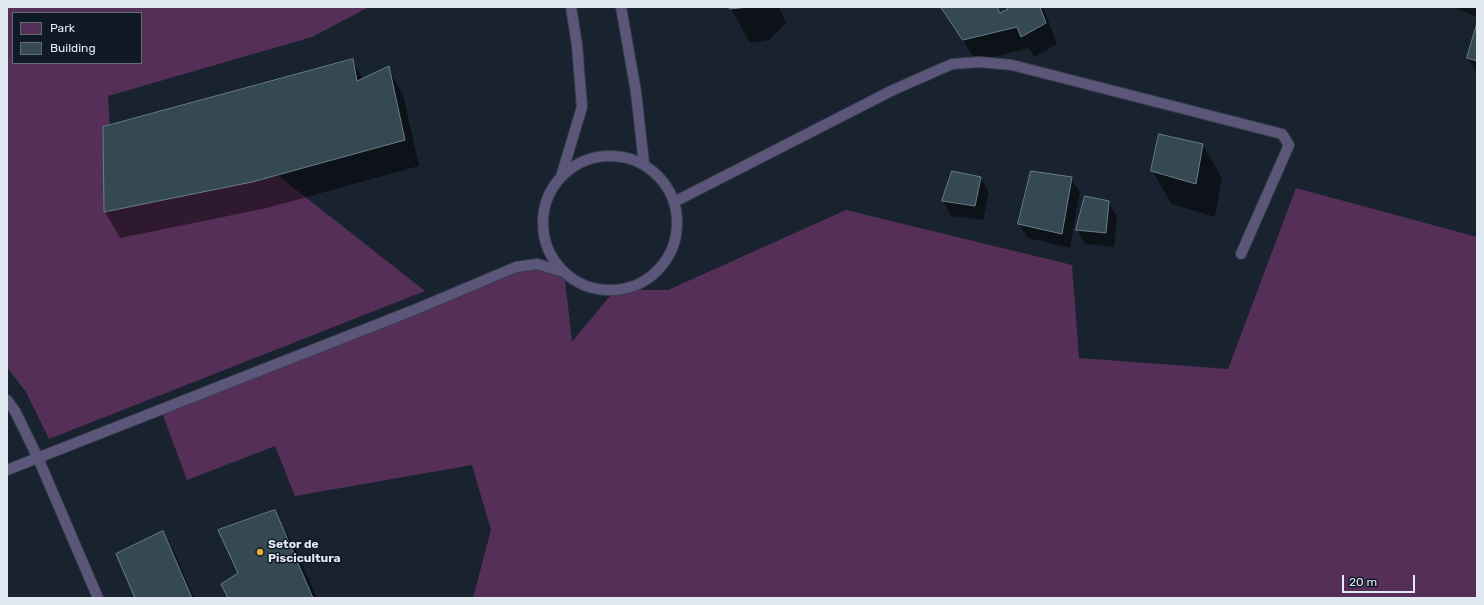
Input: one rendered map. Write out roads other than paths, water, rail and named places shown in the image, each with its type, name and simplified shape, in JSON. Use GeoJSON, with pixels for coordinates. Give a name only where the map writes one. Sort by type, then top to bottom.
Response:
{"type":"FeatureCollection","features":[{"type":"Feature","properties":{"kind":"lane"},"geometry":{"type":"LineString","coordinates":[[561,178],[582,107],[577,45],[571,7]]}},
{"type":"Feature","properties":{"kind":"lane"},"geometry":{"type":"LineString","coordinates":[[621,7],[636,92],[644,164]]}},
{"type":"Feature","properties":{"kind":"lane"},"geometry":{"type":"LineString","coordinates":[[674,202],[893,90],[952,64],[979,62],[1012,65],[1282,134],[1289,145],[1241,254]]}},
{"type":"Feature","properties":{"kind":"lane"},"geometry":{"type":"LineString","coordinates":[[603,156],[617,156],[644,164],[665,184],[674,202],[677,224],[671,251],[659,268],[642,282],[615,290],[588,287],[564,272],[555,262],[548,249],[542,222],[544,208],[549,195],[556,183],[576,164],[589,159],[603,156]]}},
{"type":"Feature","properties":{"kind":"lane"},"geometry":{"type":"LineString","coordinates":[[7,470],[414,310],[516,267],[537,264],[564,272]]}},
{"type":"Feature","properties":{"kind":"lane"},"geometry":{"type":"LineString","coordinates":[[7,400],[15,411],[38,458],[98,598]]}},
{"type":"Feature","properties":{"kind":"place","name":"Setor de Piscicultura"},"geometry":{"type":"Point","coordinates":[260,552]}}]}
